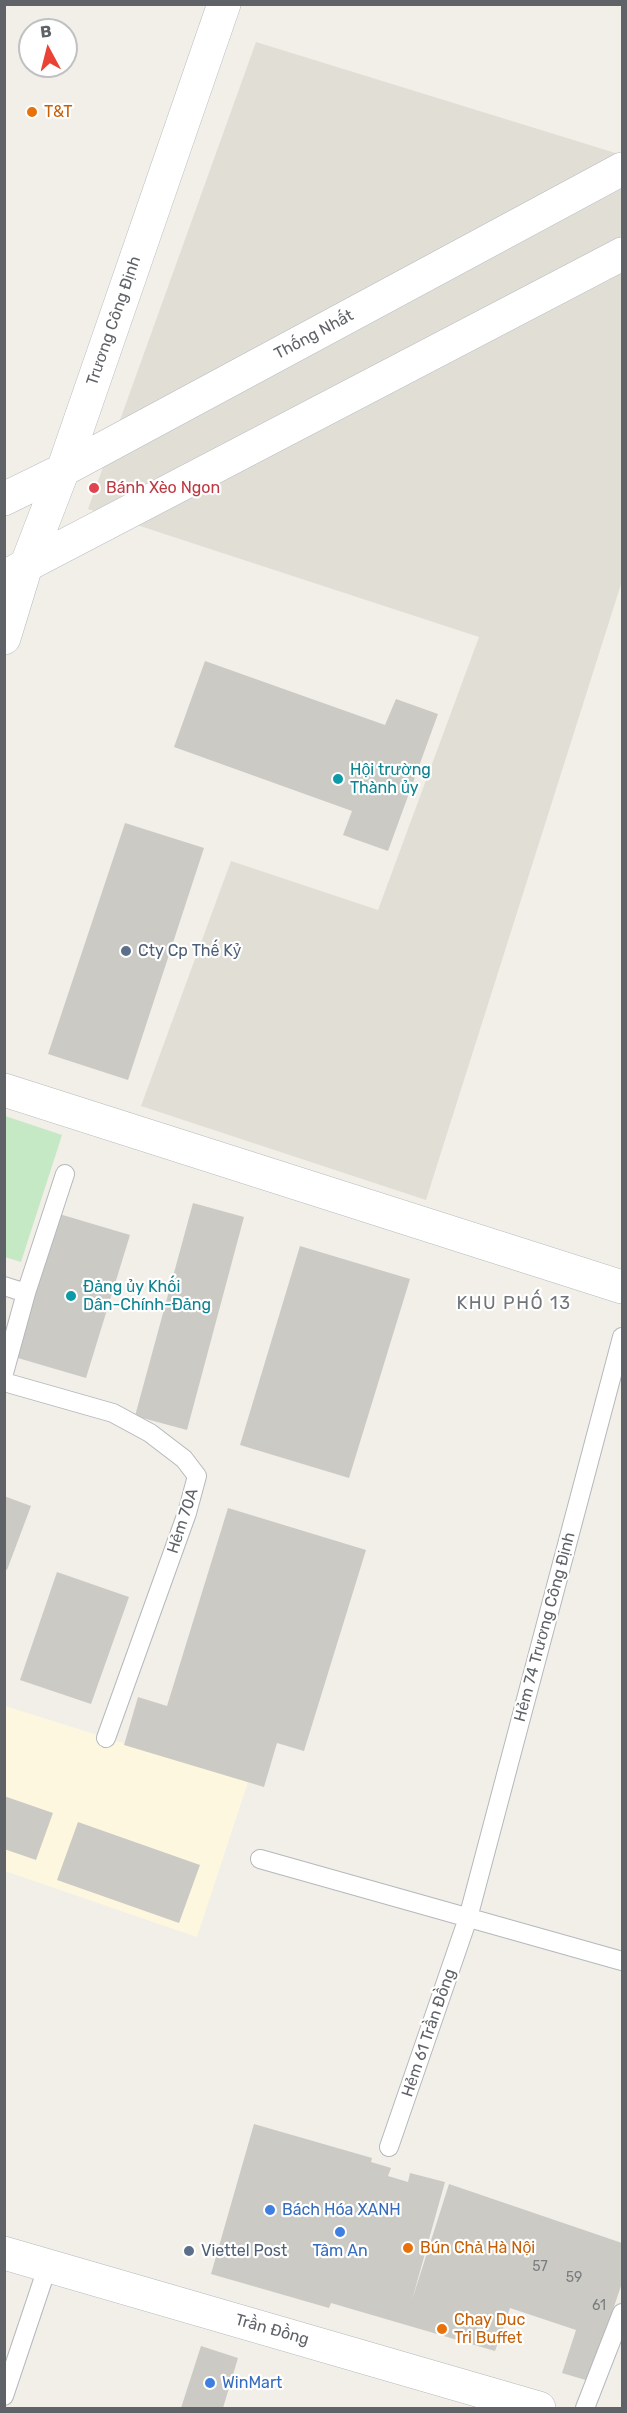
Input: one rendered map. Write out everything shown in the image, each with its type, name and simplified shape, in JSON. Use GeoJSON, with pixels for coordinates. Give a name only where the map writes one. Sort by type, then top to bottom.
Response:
{"type":"FeatureCollection","features":[{"type":"Feature","properties":{"kind":"main road","name":"Trương Công Định"},"geometry":{"type":"LineString","coordinates":[[4,638],[15,572],[63,470],[224,4]]}},
{"type":"Feature","properties":{"kind":"main road","name":"Thống Nhất"},"geometry":{"type":"LineString","coordinates":[[4,499],[63,470],[622,169]]}},
{"type":"Feature","properties":{"kind":"main road"},"geometry":{"type":"LineString","coordinates":[[15,572],[622,254]]}},
{"type":"Feature","properties":{"kind":"main road"},"geometry":{"type":"LineString","coordinates":[[4,1090],[622,1287]]}},
{"type":"Feature","properties":{"kind":"main road","name":"Trần Đồng"},"geometry":{"type":"LineString","coordinates":[[4,2253],[485,2401],[539,2409]]}},
{"type":"Feature","properties":{"kind":"lane"},"geometry":{"type":"LineString","coordinates":[[4,1373],[26,1293],[65,1174]]}},
{"type":"Feature","properties":{"kind":"lane"},"geometry":{"type":"LineString","coordinates":[[4,1287],[26,1293]]}},
{"type":"Feature","properties":{"kind":"lane","name":"Hẻm 74 Trương Công Định"},"geometry":{"type":"LineString","coordinates":[[468,1918],[622,1337]]}},
{"type":"Feature","properties":{"kind":"lane","name":"Hẻm 70A"},"geometry":{"type":"LineString","coordinates":[[4,1382],[113,1413],[150,1434],[184,1460],[197,1476],[183,1524],[106,1738]]}},
{"type":"Feature","properties":{"kind":"lane"},"geometry":{"type":"LineString","coordinates":[[260,1859],[622,1961]]}},
{"type":"Feature","properties":{"kind":"lane","name":"Hẻm 61 Trần Đồng"},"geometry":{"type":"LineString","coordinates":[[389,2147],[468,1918]]}},
{"type":"Feature","properties":{"kind":"lane"},"geometry":{"type":"LineString","coordinates":[[4,2396],[48,2265]]}},
{"type":"Feature","properties":{"kind":"lane"},"geometry":{"type":"LineString","coordinates":[[585,2409],[622,2313]]}},
{"type":"Feature","properties":{"kind":"shaded area"},"geometry":{"type":"Polygon","coordinates":[[[256,42],[622,155],[622,581],[426,1200],[141,1106],[231,861],[378,910],[479,637],[88,509],[256,42]]]}},
{"type":"Feature","properties":{"kind":"shaded area"},"geometry":{"type":"Polygon","coordinates":[[[5,1706],[248,1782],[197,1937],[5,1871],[5,1706]]]}},
{"type":"Feature","properties":{"kind":"green space"},"geometry":{"type":"Polygon","coordinates":[[[5,1116],[62,1135],[21,1262],[5,1257],[5,1116]]]}},
{"type":"Feature","properties":{"kind":"building","name":"Hội trường Thành ủy"},"geometry":{"type":"Polygon","coordinates":[[[205,661],[385,725],[396,699],[438,714],[388,851],[343,835],[352,811],[174,747],[205,661]]]}},
{"type":"Feature","properties":{"kind":"building","name":"Cty Cp Thế Kỷ"},"geometry":{"type":"Polygon","coordinates":[[[125,823],[204,848],[128,1080],[48,1054],[125,823]]]}},
{"type":"Feature","properties":{"kind":"building"},"geometry":{"type":"Polygon","coordinates":[[[193,1203],[244,1217],[187,1430],[135,1416],[193,1203]]]}},
{"type":"Feature","properties":{"kind":"building","name":"Đảng ủy Khối Dân-Chính-Đảng"},"geometry":{"type":"Polygon","coordinates":[[[56,1213],[130,1235],[86,1378],[11,1356],[56,1213]]]}},
{"type":"Feature","properties":{"kind":"building"},"geometry":{"type":"Polygon","coordinates":[[[300,1246],[410,1279],[349,1478],[240,1445],[300,1246]]]}},
{"type":"Feature","properties":{"kind":"building"},"geometry":{"type":"Polygon","coordinates":[[[4,1496],[31,1506],[7,1570],[4,1569],[4,1496]]]}},
{"type":"Feature","properties":{"kind":"building"},"geometry":{"type":"Polygon","coordinates":[[[228,1508],[366,1550],[304,1751],[277,1743],[264,1787],[124,1745],[138,1697],[167,1706],[228,1508]]]}},
{"type":"Feature","properties":{"kind":"building"},"geometry":{"type":"Polygon","coordinates":[[[57,1572],[129,1597],[91,1704],[20,1680],[57,1572]]]}},
{"type":"Feature","properties":{"kind":"building"},"geometry":{"type":"Polygon","coordinates":[[[4,1796],[53,1813],[36,1860],[4,1849],[4,1796]]]}},
{"type":"Feature","properties":{"kind":"building"},"geometry":{"type":"Polygon","coordinates":[[[78,1822],[200,1865],[179,1923],[57,1880],[78,1822]]]}},
{"type":"Feature","properties":{"kind":"building"},"geometry":{"type":"Polygon","coordinates":[[[254,2124],[372,2158],[371,2162],[391,2168],[388,2176],[408,2182],[410,2173],[445,2182],[412,2300],[449,2184],[622,2243],[622,2283],[589,2381],[562,2373],[576,2330],[510,2308],[495,2351],[331,2303],[329,2308],[211,2274],[254,2124]]]}},
{"type":"Feature","properties":{"kind":"building","name":"WinMart"},"geometry":{"type":"Polygon","coordinates":[[[201,2346],[238,2358],[223,2408],[181,2408],[201,2346]]]}},
{"type":"Feature","properties":{"kind":"place","name":"T&T"},"geometry":{"type":"Point","coordinates":[32,112]}},
{"type":"Feature","properties":{"kind":"place","name":"Bánh Xèo Ngon"},"geometry":{"type":"Point","coordinates":[94,488]}},
{"type":"Feature","properties":{"kind":"place","name":"Hội trường Thành ủy"},"geometry":{"type":"Point","coordinates":[338,779]}},
{"type":"Feature","properties":{"kind":"place","name":"Cty Cp Thế Kỷ"},"geometry":{"type":"Point","coordinates":[126,951]}},
{"type":"Feature","properties":{"kind":"place","name":"Đảng ủy Khối Dân-Chính-Đảng"},"geometry":{"type":"Point","coordinates":[71,1296]}},
{"type":"Feature","properties":{"kind":"place","name":"Bách Hóa XANH"},"geometry":{"type":"Point","coordinates":[270,2210]}},
{"type":"Feature","properties":{"kind":"place","name":"Tâm An"},"geometry":{"type":"Point","coordinates":[340,2232]}},
{"type":"Feature","properties":{"kind":"place","name":"Bún Chả Hà Nội"},"geometry":{"type":"Point","coordinates":[408,2248]}},
{"type":"Feature","properties":{"kind":"place","name":"Viettel Post"},"geometry":{"type":"Point","coordinates":[189,2251]}},
{"type":"Feature","properties":{"kind":"place","name":"Chay Duc Tri Buffet"},"geometry":{"type":"Point","coordinates":[442,2329]}},
{"type":"Feature","properties":{"kind":"place","name":"WinMart"},"geometry":{"type":"Point","coordinates":[210,2383]}},
{"type":"Feature","properties":{"kind":"district","name":"KHU PHỐ 13"},"geometry":{"type":"Point","coordinates":[514,1304]}}]}
